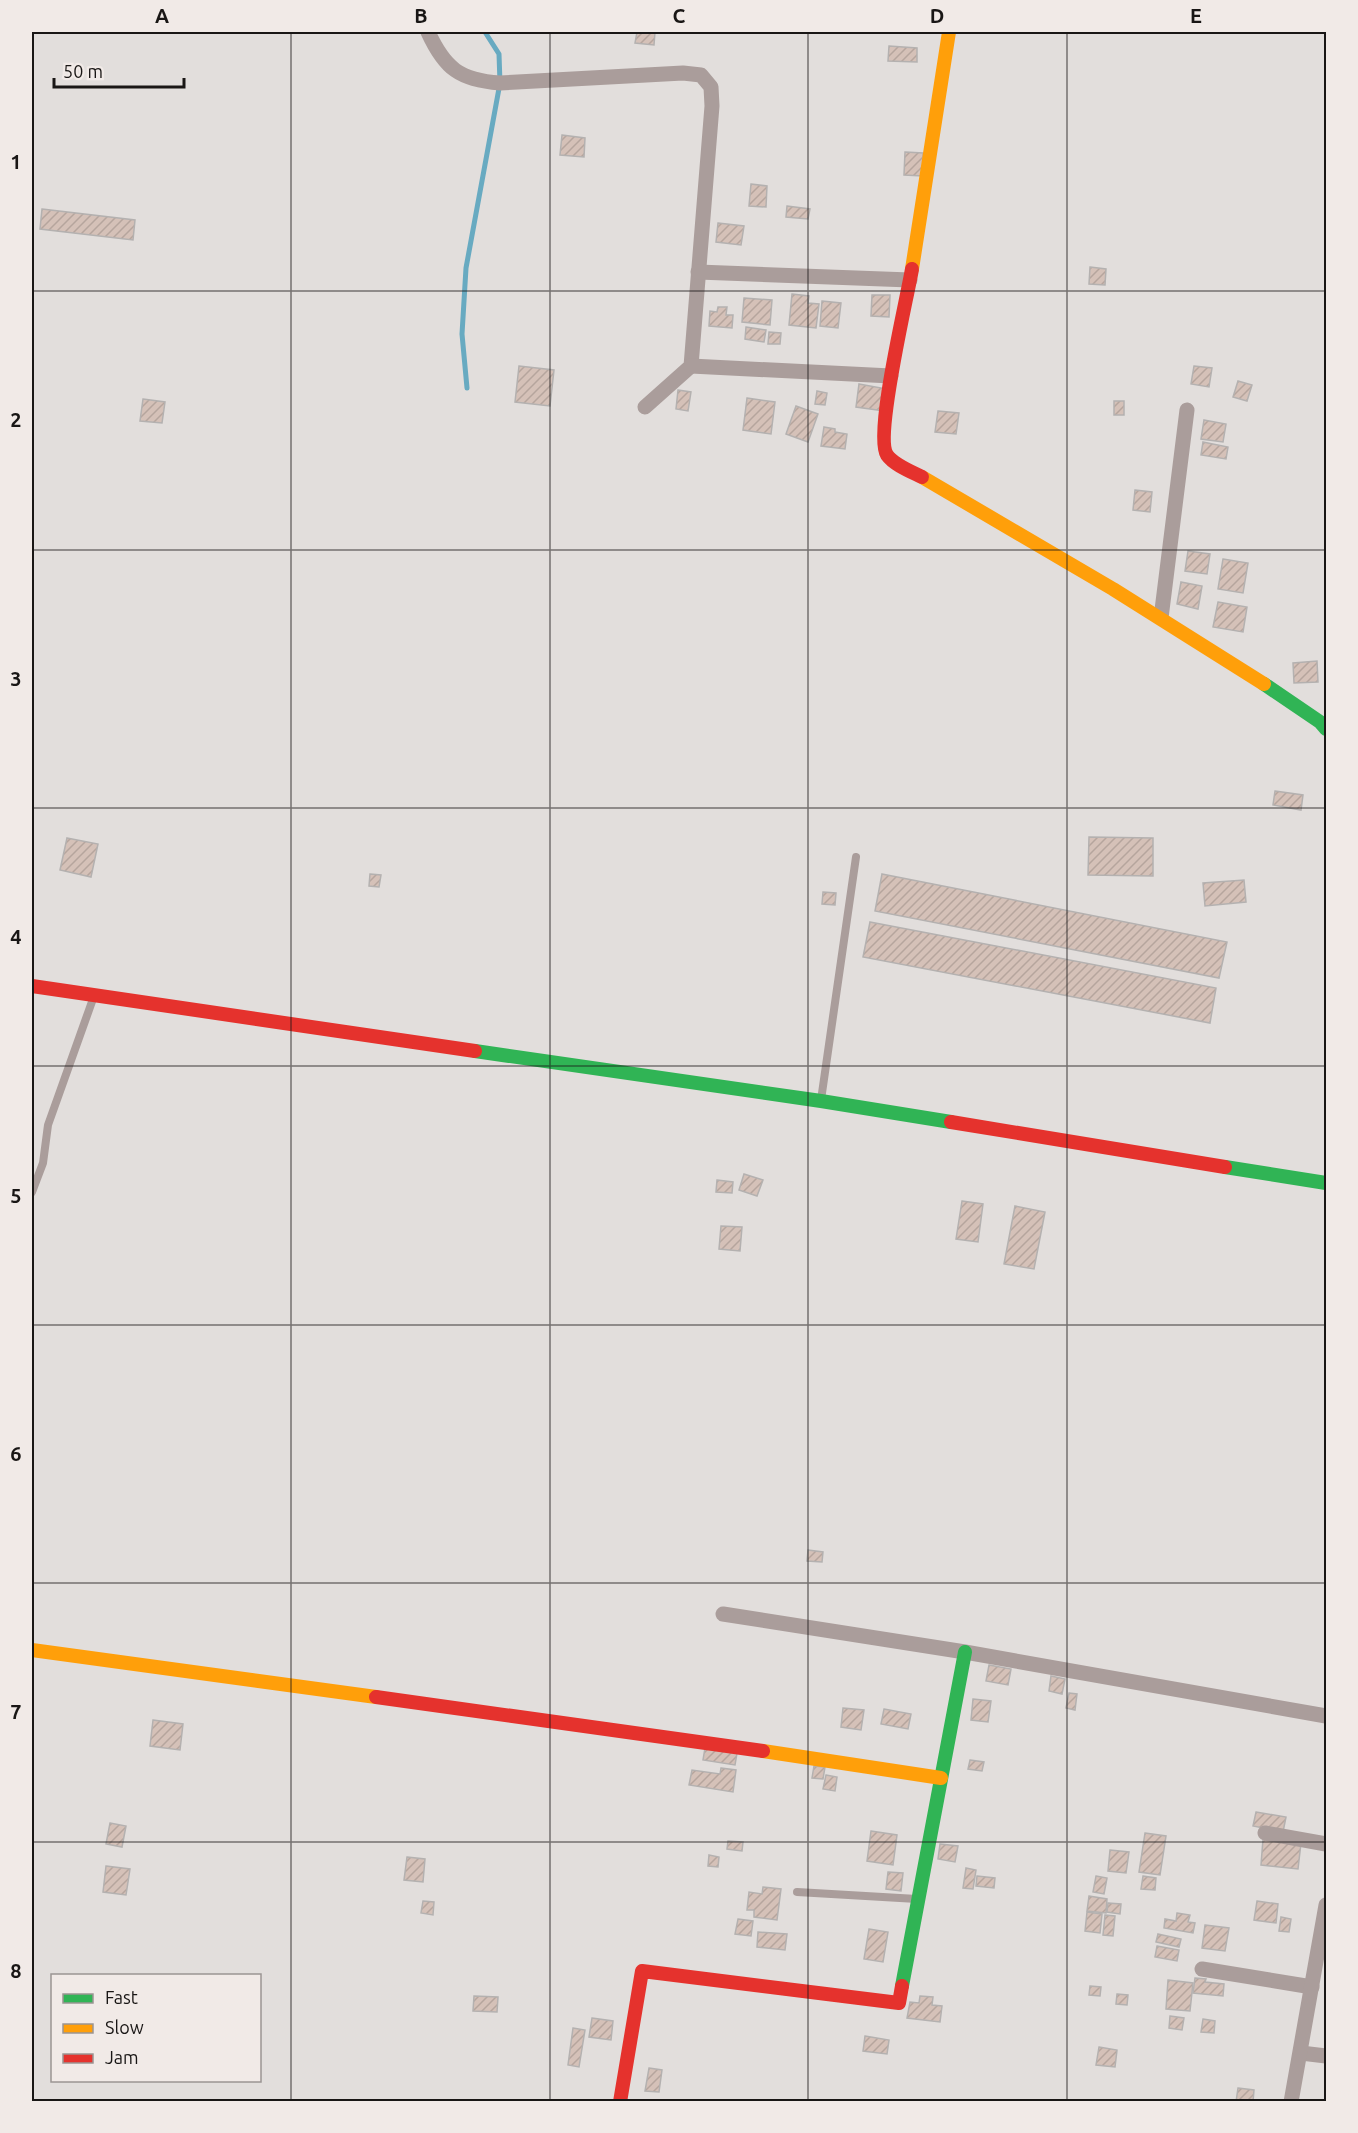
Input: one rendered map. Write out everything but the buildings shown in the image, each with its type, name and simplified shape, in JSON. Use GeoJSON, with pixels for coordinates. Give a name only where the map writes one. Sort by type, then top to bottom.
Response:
{"type":"FeatureCollection","features":[{"type":"Feature","properties":{"kind":"street"},"geometry":{"type":"LineString","coordinates":[[428,32],[446,64],[464,77],[479,81],[512,82],[683,73],[701,75],[711,87],[712,106],[691,366],[645,407]]}},
{"type":"Feature","properties":{"kind":"street"},"geometry":{"type":"LineString","coordinates":[[949,32],[910,280],[891,376],[883,437],[888,457],[1161,618],[1324,723]]}},
{"type":"Feature","properties":{"kind":"street"},"geometry":{"type":"LineString","coordinates":[[698,272],[910,280]]}},
{"type":"Feature","properties":{"kind":"street"},"geometry":{"type":"LineString","coordinates":[[691,366],[891,376]]}},
{"type":"Feature","properties":{"kind":"street"},"geometry":{"type":"LineString","coordinates":[[1161,618],[1187,410]]}},
{"type":"Feature","properties":{"kind":"street"},"geometry":{"type":"LineString","coordinates":[[32,986],[821,1101],[1326,1183]]}},
{"type":"Feature","properties":{"kind":"street"},"geometry":{"type":"LineString","coordinates":[[723,1614],[965,1652],[1326,1716]]}},
{"type":"Feature","properties":{"kind":"street"},"geometry":{"type":"LineString","coordinates":[[32,1650],[698,1741],[941,1778]]}},
{"type":"Feature","properties":{"kind":"street"},"geometry":{"type":"LineString","coordinates":[[620,2102],[642,1971],[899,2003],[965,1652]]}},
{"type":"Feature","properties":{"kind":"street"},"geometry":{"type":"LineString","coordinates":[[1265,1833],[1326,1844]]}},
{"type":"Feature","properties":{"kind":"street"},"geometry":{"type":"LineString","coordinates":[[1291,2102],[1326,1905]]}},
{"type":"Feature","properties":{"kind":"street"},"geometry":{"type":"LineString","coordinates":[[1202,1969],[1312,1987]]}},
{"type":"Feature","properties":{"kind":"street"},"geometry":{"type":"LineString","coordinates":[[1300,2052],[1326,2056]]}},
{"type":"Feature","properties":{"kind":"lane"},"geometry":{"type":"LineString","coordinates":[[821,1101],[856,857]]}},
{"type":"Feature","properties":{"kind":"lane"},"geometry":{"type":"LineString","coordinates":[[32,1192],[43,1163],[48,1125],[94,995]]}},
{"type":"Feature","properties":{"kind":"lane"},"geometry":{"type":"LineString","coordinates":[[797,1892],[919,1899]]}},
{"type":"Feature","properties":{"kind":"waterway"},"geometry":{"type":"LineString","coordinates":[[467,388],[462,334],[466,268],[500,83],[499,54],[485,32]]}},
{"type":"Feature","properties":{"kind":"traffic: fast"},"geometry":{"type":"LineString","coordinates":[[1264,684],[1320,722],[1326,729]]}},
{"type":"Feature","properties":{"kind":"traffic: fast"},"geometry":{"type":"LineString","coordinates":[[475,1051],[951,1122]]}},
{"type":"Feature","properties":{"kind":"traffic: fast"},"geometry":{"type":"LineString","coordinates":[[1225,1167],[1326,1183]]}},
{"type":"Feature","properties":{"kind":"traffic: fast"},"geometry":{"type":"LineString","coordinates":[[902,1986],[965,1652]]}},
{"type":"Feature","properties":{"kind":"traffic: slow"},"geometry":{"type":"LineString","coordinates":[[912,269],[949,32]]}},
{"type":"Feature","properties":{"kind":"traffic: slow"},"geometry":{"type":"LineString","coordinates":[[922,477],[1113,589],[1264,684]]}},
{"type":"Feature","properties":{"kind":"traffic: slow"},"geometry":{"type":"LineString","coordinates":[[32,1650],[376,1697]]}},
{"type":"Feature","properties":{"kind":"traffic: slow"},"geometry":{"type":"LineString","coordinates":[[763,1751],[941,1778]]}},
{"type":"Feature","properties":{"kind":"traffic: jam"},"geometry":{"type":"LineString","coordinates":[[912,269],[888,396],[884,443],[890,459],[922,477]]}},
{"type":"Feature","properties":{"kind":"traffic: jam"},"geometry":{"type":"LineString","coordinates":[[32,986],[475,1051]]}},
{"type":"Feature","properties":{"kind":"traffic: jam"},"geometry":{"type":"LineString","coordinates":[[951,1122],[1225,1167]]}},
{"type":"Feature","properties":{"kind":"traffic: jam"},"geometry":{"type":"LineString","coordinates":[[376,1697],[763,1751]]}},
{"type":"Feature","properties":{"kind":"traffic: jam"},"geometry":{"type":"LineString","coordinates":[[620,2102],[642,1971],[899,2003],[902,1986]]}}]}
